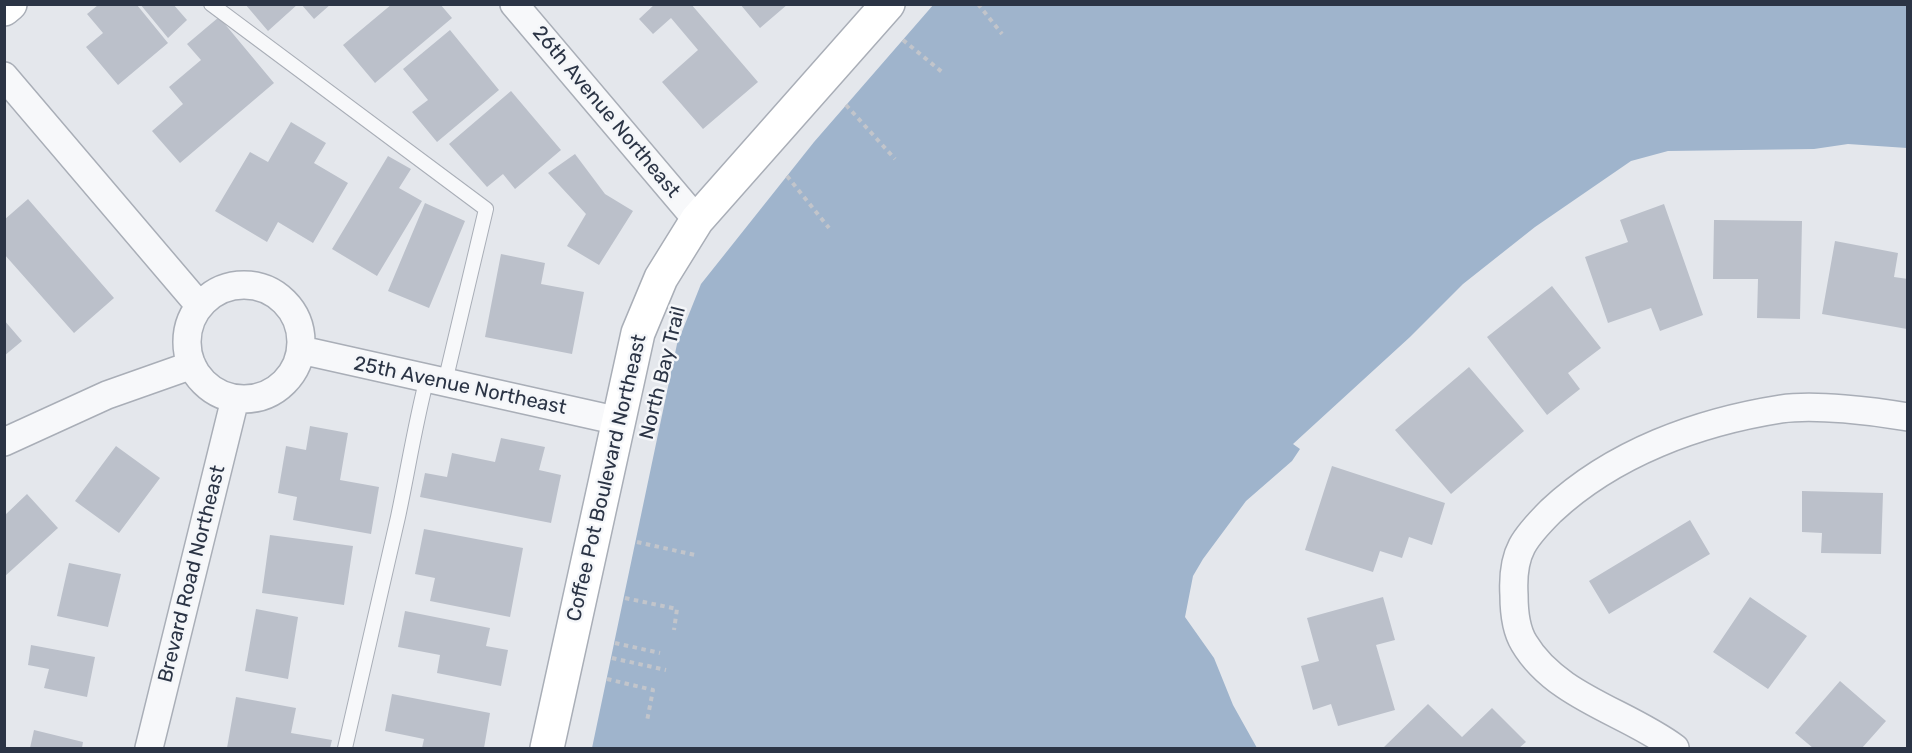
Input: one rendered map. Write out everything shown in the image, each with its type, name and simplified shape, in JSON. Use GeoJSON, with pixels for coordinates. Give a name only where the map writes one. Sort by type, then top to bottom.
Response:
{"type":"FeatureCollection","features":[{"type":"Feature","properties":{"kind":"street"},"geometry":{"type":"LineString","coordinates":[[4,9],[10,4]]}},
{"type":"Feature","properties":{"kind":"street","name":"26th Avenue Northeast"},"geometry":{"type":"LineString","coordinates":[[514,4],[697,220]]}},
{"type":"Feature","properties":{"kind":"street","name":"Coffee Pot Boulevard Northeast"},"geometry":{"type":"LineString","coordinates":[[547,748],[638,333],[662,278],[697,220],[888,4]]}},
{"type":"Feature","properties":{"kind":"street"},"geometry":{"type":"LineString","coordinates":[[4,76],[199,305]]}},
{"type":"Feature","properties":{"kind":"street"},"geometry":{"type":"LineString","coordinates":[[238,285],[266,290],[289,306],[300,331],[301,350],[291,376],[277,390],[255,399],[235,399],[219,393],[203,382],[192,365],[188,333],[199,305],[224,289],[238,285]]}},
{"type":"Feature","properties":{"kind":"street","name":"25th Avenue Northeast"},"geometry":{"type":"LineString","coordinates":[[301,350],[619,421]]}},
{"type":"Feature","properties":{"kind":"street"},"geometry":{"type":"LineString","coordinates":[[4,442],[106,395],[192,365]]}},
{"type":"Feature","properties":{"kind":"street","name":"Brevard Road Northeast"},"geometry":{"type":"LineString","coordinates":[[149,748],[235,399]]}},
{"type":"Feature","properties":{"kind":"street"},"geometry":{"type":"LineString","coordinates":[[1675,748],[1621,714],[1574,691],[1540,668],[1522,641],[1514,608],[1513,576],[1522,546],[1539,523],[1571,492],[1617,463],[1677,436],[1731,418],[1784,409],[1871,410],[1908,417]]}},
{"type":"Feature","properties":{"kind":"lane"},"geometry":{"type":"LineString","coordinates":[[211,4],[486,209],[436,380],[415,424],[404,492],[367,662],[345,748]]}},
{"type":"Feature","properties":{"kind":"path"},"geometry":{"type":"LineString","coordinates":[[978,4],[1002,34]]}},
{"type":"Feature","properties":{"kind":"path"},"geometry":{"type":"LineString","coordinates":[[903,40],[942,72]]}},
{"type":"Feature","properties":{"kind":"path"},"geometry":{"type":"LineString","coordinates":[[846,105],[895,159]]}},
{"type":"Feature","properties":{"kind":"path"},"geometry":{"type":"LineString","coordinates":[[787,176],[829,228]]}},
{"type":"Feature","properties":{"kind":"path"},"geometry":{"type":"LineString","coordinates":[[637,542],[696,555]]}},
{"type":"Feature","properties":{"kind":"path"},"geometry":{"type":"LineString","coordinates":[[625,598],[677,609],[674,630]]}},
{"type":"Feature","properties":{"kind":"path"},"geometry":{"type":"LineString","coordinates":[[615,643],[660,653]]}},
{"type":"Feature","properties":{"kind":"path"},"geometry":{"type":"LineString","coordinates":[[612,658],[666,670]]}},
{"type":"Feature","properties":{"kind":"path"},"geometry":{"type":"LineString","coordinates":[[607,679],[653,690],[647,721]]}},
{"type":"Feature","properties":{"kind":"water"},"geometry":{"type":"Polygon","coordinates":[[[934,4],[1907,5],[1907,148],[1848,144],[1814,149],[1668,151],[1631,161],[1535,227],[1463,284],[1410,337],[1293,444],[1300,449],[1292,461],[1246,501],[1193,576],[1185,617],[1214,658],[1233,705],[1257,748],[592,748],[677,344],[701,284],[814,142],[934,4]]]}},
{"type":"Feature","properties":{"kind":"building"},"geometry":{"type":"Polygon","coordinates":[[[140,4],[173,4],[187,20],[168,38],[140,4]]]}},
{"type":"Feature","properties":{"kind":"building"},"geometry":{"type":"Polygon","coordinates":[[[245,4],[298,4],[268,31],[245,4]]]}},
{"type":"Feature","properties":{"kind":"building"},"geometry":{"type":"Polygon","coordinates":[[[301,4],[331,4],[314,19],[301,4]]]}},
{"type":"Feature","properties":{"kind":"building"},"geometry":{"type":"Polygon","coordinates":[[[392,4],[440,4],[452,18],[375,83],[343,45],[392,4]]]}},
{"type":"Feature","properties":{"kind":"building"},"geometry":{"type":"Polygon","coordinates":[[[655,4],[691,4],[758,82],[703,129],[662,82],[698,50],[671,18],[653,34],[639,19],[655,4]]]}},
{"type":"Feature","properties":{"kind":"building"},"geometry":{"type":"Polygon","coordinates":[[[740,4],[788,4],[760,28],[740,4]]]}},
{"type":"Feature","properties":{"kind":"building"},"geometry":{"type":"Polygon","coordinates":[[[98,5],[137,5],[168,43],[118,85],[86,47],[103,33],[87,14],[98,5]]]}},
{"type":"Feature","properties":{"kind":"building"},"geometry":{"type":"Polygon","coordinates":[[[219,17],[274,83],[180,163],[152,131],[183,104],[169,87],[201,60],[187,44],[219,17]]]}},
{"type":"Feature","properties":{"kind":"building"},"geometry":{"type":"Polygon","coordinates":[[[450,30],[499,90],[437,142],[412,112],[428,100],[403,69],[450,30]]]}},
{"type":"Feature","properties":{"kind":"building"},"geometry":{"type":"Polygon","coordinates":[[[511,91],[561,150],[515,189],[503,174],[487,187],[449,144],[511,91]]]}},
{"type":"Feature","properties":{"kind":"building"},"geometry":{"type":"Polygon","coordinates":[[[291,122],[326,143],[314,163],[348,183],[313,243],[278,222],[267,242],[215,211],[250,152],[268,162],[291,122]]]}},
{"type":"Feature","properties":{"kind":"building"},"geometry":{"type":"Polygon","coordinates":[[[575,154],[605,194],[633,211],[599,265],[567,246],[586,214],[548,173],[575,154]]]}},
{"type":"Feature","properties":{"kind":"building"},"geometry":{"type":"Polygon","coordinates":[[[388,156],[411,169],[399,188],[422,201],[377,276],[332,249],[388,156]]]}},
{"type":"Feature","properties":{"kind":"building"},"geometry":{"type":"Polygon","coordinates":[[[28,199],[114,298],[74,333],[4,254],[4,220],[28,199]]]}},
{"type":"Feature","properties":{"kind":"building"},"geometry":{"type":"Polygon","coordinates":[[[425,203],[465,221],[429,308],[388,291],[425,203]]]}},
{"type":"Feature","properties":{"kind":"building"},"geometry":{"type":"Polygon","coordinates":[[[1664,204],[1703,315],[1660,331],[1651,308],[1608,323],[1585,257],[1628,242],[1620,220],[1664,204]]]}},
{"type":"Feature","properties":{"kind":"building"},"geometry":{"type":"Polygon","coordinates":[[[1714,220],[1802,221],[1800,319],[1757,318],[1758,279],[1713,279],[1714,220]]]}},
{"type":"Feature","properties":{"kind":"building"},"geometry":{"type":"Polygon","coordinates":[[[1835,241],[1898,253],[1894,277],[1908,279],[1907,329],[1822,314],[1835,241]]]}},
{"type":"Feature","properties":{"kind":"building"},"geometry":{"type":"Polygon","coordinates":[[[501,254],[545,263],[541,284],[584,292],[572,354],[485,337],[501,254]]]}},
{"type":"Feature","properties":{"kind":"building"},"geometry":{"type":"Polygon","coordinates":[[[1552,286],[1601,348],[1568,373],[1580,389],[1547,415],[1487,337],[1552,286]]]}},
{"type":"Feature","properties":{"kind":"building"},"geometry":{"type":"Polygon","coordinates":[[[4,320],[22,341],[4,356],[4,320]]]}},
{"type":"Feature","properties":{"kind":"building"},"geometry":{"type":"Polygon","coordinates":[[[1469,367],[1524,431],[1451,494],[1395,430],[1469,367]]]}},
{"type":"Feature","properties":{"kind":"building"},"geometry":{"type":"Polygon","coordinates":[[[310,426],[348,433],[340,480],[379,487],[371,534],[293,520],[297,497],[278,493],[286,446],[306,450],[310,426]]]}},
{"type":"Feature","properties":{"kind":"building"},"geometry":{"type":"Polygon","coordinates":[[[501,438],[545,447],[539,470],[561,475],[551,523],[420,497],[425,473],[447,477],[452,453],[495,462],[501,438]]]}},
{"type":"Feature","properties":{"kind":"building"},"geometry":{"type":"Polygon","coordinates":[[[116,446],[160,478],[119,533],[75,501],[116,446]]]}},
{"type":"Feature","properties":{"kind":"building"},"geometry":{"type":"Polygon","coordinates":[[[1332,466],[1445,503],[1432,545],[1409,537],[1402,558],[1380,551],[1373,572],[1305,550],[1332,466]]]}},
{"type":"Feature","properties":{"kind":"building"},"geometry":{"type":"Polygon","coordinates":[[[1802,491],[1883,493],[1881,554],[1821,553],[1822,533],[1802,532],[1802,491]]]}},
{"type":"Feature","properties":{"kind":"building"},"geometry":{"type":"Polygon","coordinates":[[[27,494],[58,528],[4,577],[4,516],[27,494]]]}},
{"type":"Feature","properties":{"kind":"building"},"geometry":{"type":"Polygon","coordinates":[[[1690,520],[1710,554],[1609,614],[1589,581],[1690,520]]]}},
{"type":"Feature","properties":{"kind":"building"},"geometry":{"type":"Polygon","coordinates":[[[424,529],[523,548],[510,617],[430,601],[435,578],[415,574],[424,529]]]}},
{"type":"Feature","properties":{"kind":"building"},"geometry":{"type":"Polygon","coordinates":[[[270,535],[353,546],[344,605],[262,593],[270,535]]]}},
{"type":"Feature","properties":{"kind":"building"},"geometry":{"type":"Polygon","coordinates":[[[69,563],[121,574],[108,627],[57,616],[69,563]]]}},
{"type":"Feature","properties":{"kind":"building"},"geometry":{"type":"Polygon","coordinates":[[[1383,597],[1395,640],[1376,645],[1395,710],[1338,726],[1331,704],[1313,710],[1301,666],[1319,661],[1307,618],[1383,597]]]}},
{"type":"Feature","properties":{"kind":"building"},"geometry":{"type":"Polygon","coordinates":[[[1750,597],[1807,636],[1768,689],[1713,652],[1750,597]]]}},
{"type":"Feature","properties":{"kind":"building"},"geometry":{"type":"Polygon","coordinates":[[[256,609],[298,617],[288,679],[245,671],[256,609]]]}},
{"type":"Feature","properties":{"kind":"building"},"geometry":{"type":"Polygon","coordinates":[[[405,611],[490,628],[486,646],[508,650],[501,686],[437,673],[440,655],[398,647],[405,611]]]}},
{"type":"Feature","properties":{"kind":"building"},"geometry":{"type":"Polygon","coordinates":[[[31,645],[95,657],[87,697],[44,688],[49,669],[28,665],[31,645]]]}},
{"type":"Feature","properties":{"kind":"building"},"geometry":{"type":"Polygon","coordinates":[[[1840,681],[1886,721],[1862,748],[1813,748],[1795,733],[1840,681]]]}},
{"type":"Feature","properties":{"kind":"building"},"geometry":{"type":"Polygon","coordinates":[[[392,694],[490,713],[484,748],[422,748],[424,739],[385,731],[392,694]]]}},
{"type":"Feature","properties":{"kind":"building"},"geometry":{"type":"Polygon","coordinates":[[[236,697],[296,708],[291,733],[332,740],[330,748],[227,748],[236,697]]]}},
{"type":"Feature","properties":{"kind":"building"},"geometry":{"type":"Polygon","coordinates":[[[1428,704],[1462,737],[1492,708],[1526,742],[1519,748],[1383,748],[1428,704]]]}},
{"type":"Feature","properties":{"kind":"building"},"geometry":{"type":"Polygon","coordinates":[[[34,730],[83,742],[82,748],[30,748],[34,730]]]}}]}
